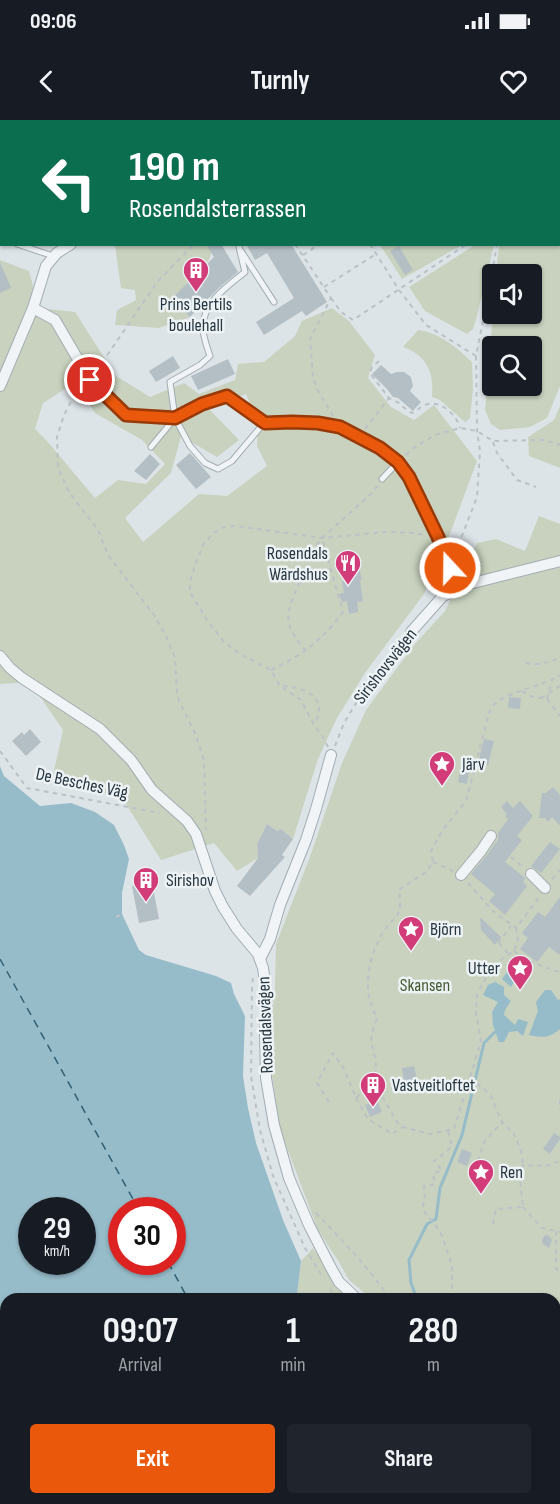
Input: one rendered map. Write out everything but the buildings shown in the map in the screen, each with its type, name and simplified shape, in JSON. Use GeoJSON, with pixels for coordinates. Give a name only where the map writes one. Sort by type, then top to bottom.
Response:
{"type":"FeatureCollection","features":[{"type":"Feature","properties":{"kind":"street"},"geometry":{"type":"LineString","coordinates":[[0,386],[33,308],[46,266],[53,256],[68,246]]}},
{"type":"Feature","properties":{"kind":"street"},"geometry":{"type":"LineString","coordinates":[[33,308],[55,320],[90,380],[126,415],[175,418],[202,404],[227,396],[265,423],[318,423],[340,427],[380,448],[398,462],[409,477],[438,537],[450,568],[443,596]]}},
{"type":"Feature","properties":{"kind":"street","name":"Sirishovsvägen"},"geometry":{"type":"LineString","coordinates":[[411,633],[443,596],[470,584],[560,561]]}},
{"type":"Feature","properties":{"kind":"street","name":"Rosendalsvägen"},"geometry":{"type":"LineString","coordinates":[[0,656],[22,678],[100,729],[131,760],[152,790],[189,823],[199,840],[212,884],[223,907],[260,959],[267,987],[266,1078],[270,1107],[282,1155],[309,1225],[339,1282],[351,1293]]}},
{"type":"Feature","properties":{"kind":"street"},"geometry":{"type":"LineString","coordinates":[[260,959],[270,939],[280,905],[306,840],[331,755]]}},
{"type":"Feature","properties":{"kind":"street"},"geometry":{"type":"LineString","coordinates":[[461,875],[491,836]]}},
{"type":"Feature","properties":{"kind":"street"},"geometry":{"type":"LineString","coordinates":[[531,874],[545,888]]}},
{"type":"Feature","properties":{"kind":"lane"},"geometry":{"type":"LineString","coordinates":[[23,246],[53,256]]}},
{"type":"Feature","properties":{"kind":"lane"},"geometry":{"type":"LineString","coordinates":[[239,246],[274,302]]}},
{"type":"Feature","properties":{"kind":"lane"},"geometry":{"type":"LineString","coordinates":[[239,246],[245,272],[220,292],[205,314],[202,329],[210,356],[200,365],[170,382],[175,418],[190,446],[205,463],[218,469],[232,461],[265,423]]}},
{"type":"Feature","properties":{"kind":"lane"},"geometry":{"type":"LineString","coordinates":[[151,447],[175,418]]}},
{"type":"Feature","properties":{"kind":"lane"},"geometry":{"type":"LineString","coordinates":[[382,479],[398,462]]}},
{"type":"Feature","properties":{"kind":"path"},"geometry":{"type":"LineString","coordinates":[[192,246],[158,281],[90,380],[74,396],[64,415],[57,437],[58,468],[69,492],[98,530],[108,555],[154,615],[166,636],[174,658],[179,701],[195,733],[204,760],[206,832],[199,840]]}},
{"type":"Feature","properties":{"kind":"path"},"geometry":{"type":"LineString","coordinates":[[297,246],[341,312],[353,320],[464,246]]}},
{"type":"Feature","properties":{"kind":"path"},"geometry":{"type":"LineString","coordinates":[[303,255],[317,246]]}},
{"type":"Feature","properties":{"kind":"path"},"geometry":{"type":"LineString","coordinates":[[371,246],[399,290],[426,325],[476,356]]}},
{"type":"Feature","properties":{"kind":"path"},"geometry":{"type":"LineString","coordinates":[[494,264],[497,246]]}},
{"type":"Feature","properties":{"kind":"path"},"geometry":{"type":"LineString","coordinates":[[324,287],[376,254]]}},
{"type":"Feature","properties":{"kind":"path"},"geometry":{"type":"LineString","coordinates":[[331,298],[310,339],[313,377],[317,389],[340,427]]}},
{"type":"Feature","properties":{"kind":"path"},"geometry":{"type":"LineString","coordinates":[[450,568],[477,497],[480,451],[477,431],[476,356],[482,324]]}},
{"type":"Feature","properties":{"kind":"path"},"geometry":{"type":"LineString","coordinates":[[380,361],[372,367],[370,373],[389,398],[412,413],[422,406],[433,403],[447,408],[457,419],[460,428]]}},
{"type":"Feature","properties":{"kind":"path"},"geometry":{"type":"LineString","coordinates":[[358,437],[389,398]]}},
{"type":"Feature","properties":{"kind":"path"},"geometry":{"type":"LineString","coordinates":[[398,462],[415,447],[435,435],[460,428],[477,431],[493,441],[545,440],[560,445]]}},
{"type":"Feature","properties":{"kind":"path"},"geometry":{"type":"LineString","coordinates":[[493,441],[497,453],[517,480],[537,487]]}},
{"type":"Feature","properties":{"kind":"path"},"geometry":{"type":"LineString","coordinates":[[306,651],[296,639],[288,616],[290,605],[312,550],[322,538],[372,493],[382,479]]}},
{"type":"Feature","properties":{"kind":"path"},"geometry":{"type":"LineString","coordinates":[[331,755],[323,737],[314,726],[300,700],[280,686],[271,670],[240,654],[224,642],[190,592],[190,582],[204,543],[224,527],[236,526],[322,538],[386,532],[438,537]]}},
{"type":"Feature","properties":{"kind":"path"},"geometry":{"type":"LineString","coordinates":[[271,670],[296,658],[316,644],[343,612],[322,538]]}},
{"type":"Feature","properties":{"kind":"path","name":"Sirishovsvägen"},"geometry":{"type":"LineString","coordinates":[[331,755],[344,723],[368,683],[411,633]]}},
{"type":"Feature","properties":{"kind":"path"},"geometry":{"type":"LineString","coordinates":[[526,663],[542,664],[560,658]]}},
{"type":"Feature","properties":{"kind":"path"},"geometry":{"type":"LineString","coordinates":[[433,862],[461,875],[493,911],[516,928],[518,939],[514,951],[499,961],[477,994],[476,1014],[481,1041],[454,1129],[430,1134],[403,1128],[397,1122],[379,1091],[375,1079],[376,1061],[371,1041],[377,1019],[369,996],[368,982],[373,952],[383,933],[399,915],[401,904],[399,890],[426,872],[433,862],[431,851],[442,831],[465,801],[489,714],[495,703],[560,675]]}},
{"type":"Feature","properties":{"kind":"path"},"geometry":{"type":"LineString","coordinates":[[547,699],[552,680]]}},
{"type":"Feature","properties":{"kind":"path"},"geometry":{"type":"LineString","coordinates":[[280,686],[308,691],[315,697],[319,704],[314,726]]}},
{"type":"Feature","properties":{"kind":"path"},"geometry":{"type":"LineString","coordinates":[[541,698],[560,686]]}},
{"type":"Feature","properties":{"kind":"path"},"geometry":{"type":"LineString","coordinates":[[522,691],[528,696],[547,699],[560,717]]}},
{"type":"Feature","properties":{"kind":"path","name":"De Besches Väg"},"geometry":{"type":"LineString","coordinates":[[0,751],[27,788],[164,813],[175,811]]}},
{"type":"Feature","properties":{"kind":"path"},"geometry":{"type":"LineString","coordinates":[[511,856],[531,874]]}},
{"type":"Feature","properties":{"kind":"path"},"geometry":{"type":"LineString","coordinates":[[516,928],[560,870]]}},
{"type":"Feature","properties":{"kind":"path"},"geometry":{"type":"LineString","coordinates":[[116,917],[122,914]]}},
{"type":"Feature","properties":{"kind":"path"},"geometry":{"type":"LineString","coordinates":[[509,954],[498,942],[512,924]]}},
{"type":"Feature","properties":{"kind":"path"},"geometry":{"type":"LineString","coordinates":[[514,951],[523,958],[560,972]]}},
{"type":"Feature","properties":{"kind":"path"},"geometry":{"type":"LineString","coordinates":[[260,959],[252,984],[251,1076],[260,1130],[273,1176],[305,1248],[321,1274]]}},
{"type":"Feature","properties":{"kind":"path"},"geometry":{"type":"LineString","coordinates":[[329,1102],[316,1083],[333,1053],[344,1069],[368,1119],[392,1134],[403,1128]]}},
{"type":"Feature","properties":{"kind":"path"},"geometry":{"type":"LineString","coordinates":[[356,1098],[375,1079]]}},
{"type":"Feature","properties":{"kind":"path"},"geometry":{"type":"LineString","coordinates":[[470,1080],[491,1096],[502,1122],[514,1134],[524,1165],[520,1180],[523,1207],[542,1228],[560,1232]]}},
{"type":"Feature","properties":{"kind":"path"},"geometry":{"type":"LineString","coordinates":[[560,1100],[560,1110]]}},
{"type":"Feature","properties":{"kind":"path"},"geometry":{"type":"LineString","coordinates":[[478,1161],[484,1143],[502,1122]]}},
{"type":"Feature","properties":{"kind":"path"},"geometry":{"type":"LineString","coordinates":[[448,1130],[452,1146],[434,1161],[442,1170],[433,1174],[435,1184],[424,1186],[423,1210],[442,1236],[453,1265],[452,1293]]}},
{"type":"Feature","properties":{"kind":"path"},"geometry":{"type":"LineString","coordinates":[[524,1165],[546,1166],[560,1161]]}},
{"type":"Feature","properties":{"kind":"path"},"geometry":{"type":"LineString","coordinates":[[301,1207],[313,1210],[345,1243],[386,1293]]}},
{"type":"Feature","properties":{"kind":"path"},"geometry":{"type":"LineString","coordinates":[[494,1224],[496,1209],[523,1207]]}},
{"type":"Feature","properties":{"kind":"path"},"geometry":{"type":"LineString","coordinates":[[556,1231],[556,1269],[560,1271]]}},
{"type":"Feature","properties":{"kind":"green space"},"geometry":{"type":"Polygon","coordinates":[[[115,246],[215,246],[207,264],[172,298],[190,317],[159,328],[115,325],[117,310],[136,300],[135,290],[121,288],[115,246]]]}},
{"type":"Feature","properties":{"kind":"green space"},"geometry":{"type":"Polygon","coordinates":[[[381,246],[460,246],[402,279],[381,246]]]}},
{"type":"Feature","properties":{"kind":"green space"},"geometry":{"type":"Polygon","coordinates":[[[473,246],[494,246],[489,264],[482,264],[482,295],[473,329],[467,334],[425,311],[409,287],[473,246]]]}},
{"type":"Feature","properties":{"kind":"green space"},"geometry":{"type":"Polygon","coordinates":[[[499,246],[560,246],[560,386],[547,418],[530,427],[500,430],[491,424],[485,410],[486,396],[542,396],[542,336],[491,336],[492,324],[542,324],[542,264],[497,264],[499,246]]]}},
{"type":"Feature","properties":{"kind":"green space"},"geometry":{"type":"Polygon","coordinates":[[[0,260],[29,271],[39,308],[75,312],[116,376],[150,397],[184,383],[199,394],[235,380],[238,364],[264,362],[295,336],[302,321],[332,308],[349,321],[375,355],[368,378],[391,407],[414,420],[434,405],[477,461],[424,594],[365,673],[337,718],[318,759],[293,839],[281,829],[277,831],[267,824],[257,844],[258,858],[237,871],[214,843],[161,860],[121,796],[51,784],[63,730],[30,682],[0,684],[0,260]],[[76,382],[43,403],[35,429],[95,498],[118,480],[146,484],[165,464],[142,440],[95,413],[76,382]],[[246,394],[208,408],[239,440],[217,457],[181,436],[171,473],[125,518],[143,542],[199,494],[227,496],[267,466],[257,446],[258,422],[246,394]]]}},
{"type":"Feature","properties":{"kind":"green space"},"geometry":{"type":"Polygon","coordinates":[[[418,330],[441,337],[472,362],[473,389],[470,418],[465,422],[440,400],[432,397],[432,380],[428,366],[418,355],[403,347],[418,330]]]}},
{"type":"Feature","properties":{"kind":"green space"},"geometry":{"type":"Polygon","coordinates":[[[560,406],[560,468],[529,456],[528,437],[554,420],[560,406]]]}},
{"type":"Feature","properties":{"kind":"green space","name":"Skansen"},"geometry":{"type":"Polygon","coordinates":[[[539,516],[560,524],[560,1293],[365,1293],[349,1280],[318,1230],[280,1129],[269,1055],[276,944],[311,854],[342,763],[366,710],[414,645],[445,611],[477,543],[496,539],[525,551],[539,516]]]}},
{"type":"Feature","properties":{"kind":"green space"},"geometry":{"type":"Polygon","coordinates":[[[313,1248],[335,1280],[347,1293],[297,1293],[301,1261],[313,1248]]]}},
{"type":"Feature","properties":{"kind":"water"},"geometry":{"type":"Polygon","coordinates":[[[0,766],[4,776],[40,806],[71,803],[95,812],[114,825],[129,859],[122,893],[122,914],[139,950],[146,955],[216,976],[231,983],[245,1016],[243,1076],[248,1108],[256,1143],[283,1220],[301,1261],[297,1293],[0,1293],[0,766]]]}},
{"type":"Feature","properties":{"kind":"water"},"geometry":{"type":"Polygon","coordinates":[[[510,968],[518,976],[511,987],[502,979],[510,968]]]}},
{"type":"Feature","properties":{"kind":"water"},"geometry":{"type":"Polygon","coordinates":[[[495,982],[504,987],[504,995],[511,1001],[504,1015],[515,1025],[518,1019],[528,1022],[523,1036],[517,1031],[509,1032],[504,1042],[499,1042],[493,1025],[492,1012],[498,1002],[483,995],[488,985],[495,982]]]}},
{"type":"Feature","properties":{"kind":"water"},"geometry":{"type":"Polygon","coordinates":[[[545,990],[551,990],[558,1000],[560,999],[560,1029],[546,1036],[529,1035],[538,1011],[536,1002],[545,990]]]}},
{"type":"Feature","properties":{"kind":"waterway"},"geometry":{"type":"LineString","coordinates":[[415,1293],[411,1283],[409,1260],[427,1224],[436,1219],[440,1188],[462,1135],[484,1043],[495,1032]]}},
{"type":"Feature","properties":{"kind":"ferry route"},"geometry":{"type":"LineString","coordinates":[[0,959],[132,1197]]}},
{"type":"Feature","properties":{"kind":"ferry route"},"geometry":{"type":"LineString","coordinates":[[175,1275],[185,1293]]}},
{"type":"Feature","properties":{"kind":"place","name":"Prins Bertils boulehall"},"geometry":{"type":"Point","coordinates":[196,293]}},
{"type":"Feature","properties":{"kind":"place","name":"Rosendals Wärdshus"},"geometry":{"type":"Point","coordinates":[348,586]}},
{"type":"Feature","properties":{"kind":"place","name":"Järv"},"geometry":{"type":"Point","coordinates":[442,787]}},
{"type":"Feature","properties":{"kind":"place","name":"Sirishov"},"geometry":{"type":"Point","coordinates":[146,903]}},
{"type":"Feature","properties":{"kind":"place","name":"Björn"},"geometry":{"type":"Point","coordinates":[411,952]}},
{"type":"Feature","properties":{"kind":"place","name":"Utter"},"geometry":{"type":"Point","coordinates":[520,991]}},
{"type":"Feature","properties":{"kind":"place","name":"Vastveitloftet"},"geometry":{"type":"Point","coordinates":[373,1108]}},
{"type":"Feature","properties":{"kind":"place","name":"Ren"},"geometry":{"type":"Point","coordinates":[481,1195]}},
{"type":"Feature","properties":{"kind":"route"},"geometry":{"type":"LineString","coordinates":[[90,380],[126,415],[175,418],[202,404],[227,396],[265,423],[318,423],[340,427],[369,442],[398,462],[409,477],[450,568]]}}]}
